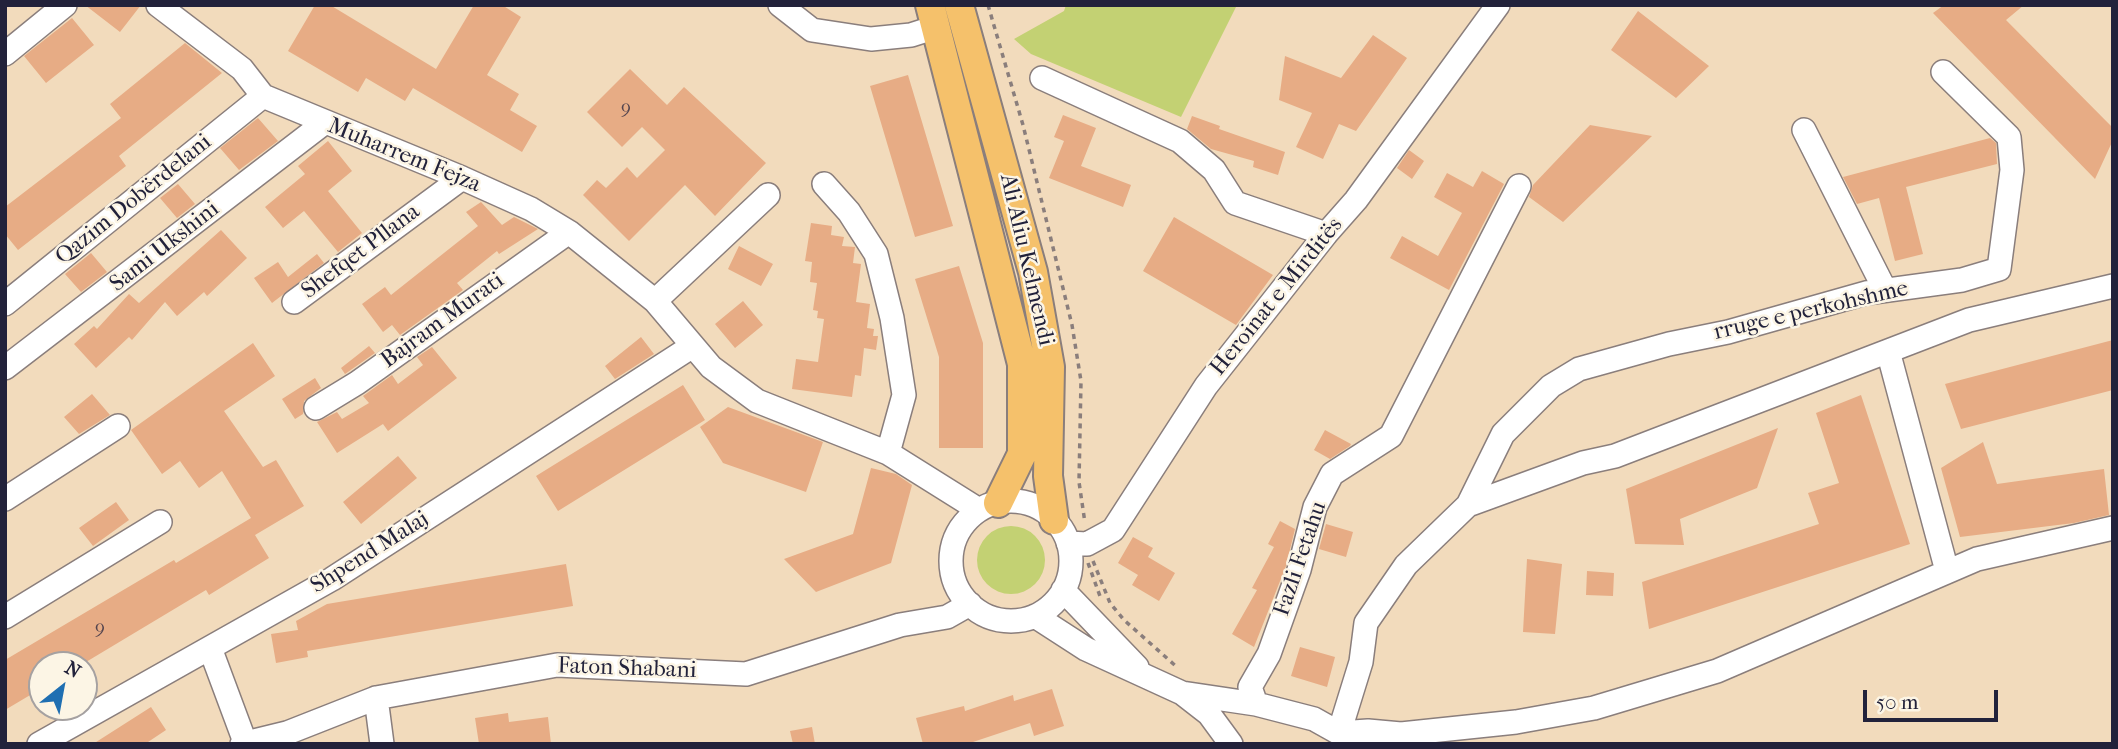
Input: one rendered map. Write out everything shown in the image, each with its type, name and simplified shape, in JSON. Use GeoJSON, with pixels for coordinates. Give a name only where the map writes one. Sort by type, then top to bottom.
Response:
{"type":"FeatureCollection","features":[{"type":"Feature","properties":{"kind":"main road","name":"Ali Aliu Kelmendi"},"geometry":{"type":"LineString","coordinates":[[958,5],[1033,272],[1050,367],[1048,476],[1061,532]]}},
{"type":"Feature","properties":{"kind":"main road","name":"Ali Aliu Kelmendi"},"geometry":{"type":"LineString","coordinates":[[933,16],[1018,336],[1022,364],[1022,454],[989,507]]}},
{"type":"Feature","properties":{"kind":"street"},"geometry":{"type":"LineString","coordinates":[[5,54],[65,5]]}},
{"type":"Feature","properties":{"kind":"street","name":"Muharrem Fejza"},"geometry":{"type":"LineString","coordinates":[[158,5],[242,69],[263,96],[531,209],[569,232],[655,301],[674,321],[691,347],[731,385],[757,401],[888,453],[989,507]]}},
{"type":"Feature","properties":{"kind":"street"},"geometry":{"type":"LineString","coordinates":[[780,5],[812,30],[871,39],[911,35],[933,16]]}},
{"type":"Feature","properties":{"kind":"street","name":"Heroinat e Mirditës"},"geometry":{"type":"LineString","coordinates":[[1061,532],[1087,544],[1113,530],[1206,386],[1356,200],[1498,5]]}},
{"type":"Feature","properties":{"kind":"street","name":"rruge e perkohshme"},"geometry":{"type":"LineString","coordinates":[[1339,733],[1361,662],[1366,623],[1406,565],[1468,505],[1503,434],[1551,386],[1579,369],[1885,290],[1962,280],[1999,269],[2012,170],[2010,137],[1942,72]]}},
{"type":"Feature","properties":{"kind":"street"},"geometry":{"type":"LineString","coordinates":[[1042,78],[1180,141],[1214,170],[1235,203],[1326,234]]}},
{"type":"Feature","properties":{"kind":"street","name":"Qazim Dobërdelani"},"geometry":{"type":"LineString","coordinates":[[5,304],[263,96]]}},
{"type":"Feature","properties":{"kind":"street","name":"Sami Ukshini"},"geometry":{"type":"LineString","coordinates":[[5,368],[324,123]]}},
{"type":"Feature","properties":{"kind":"street"},"geometry":{"type":"LineString","coordinates":[[1804,130],[1885,290]]}},
{"type":"Feature","properties":{"kind":"street","name":"Shefqet Pllana"},"geometry":{"type":"LineString","coordinates":[[294,302],[461,178]]}},
{"type":"Feature","properties":{"kind":"street"},"geometry":{"type":"LineString","coordinates":[[824,184],[849,212],[876,254],[892,318],[904,395],[888,453]]}},
{"type":"Feature","properties":{"kind":"street","name":"Fazli Fetahu"},"geometry":{"type":"LineString","coordinates":[[1256,704],[1250,687],[1269,654],[1300,570],[1315,507],[1332,474],[1391,436],[1519,186]]}},
{"type":"Feature","properties":{"kind":"street"},"geometry":{"type":"LineString","coordinates":[[655,301],[768,195]]}},
{"type":"Feature","properties":{"kind":"street","name":"Bajram Murati"},"geometry":{"type":"LineString","coordinates":[[316,408],[357,383],[569,232]]}},
{"type":"Feature","properties":{"kind":"street","name":"rruge e perkohshme"},"geometry":{"type":"LineString","coordinates":[[1468,505],[1583,463],[1615,456],[1969,320],[2113,286]]}},
{"type":"Feature","properties":{"kind":"street","name":"Shpend Malaj"},"geometry":{"type":"LineString","coordinates":[[39,744],[332,579],[691,347]]}},
{"type":"Feature","properties":{"kind":"street"},"geometry":{"type":"LineString","coordinates":[[1888,351],[1947,571]]}},
{"type":"Feature","properties":{"kind":"street"},"geometry":{"type":"LineString","coordinates":[[5,499],[118,426]]}},
{"type":"Feature","properties":{"kind":"street"},"geometry":{"type":"LineString","coordinates":[[1032,505],[1061,532],[1071,564],[1063,590],[1051,605],[1035,616],[1004,620],[982,613],[970,604],[955,582],[952,555],[960,529],[989,507],[1032,505]]}},
{"type":"Feature","properties":{"kind":"street"},"geometry":{"type":"LineString","coordinates":[[5,617],[160,522]]}},
{"type":"Feature","properties":{"kind":"street"},"geometry":{"type":"LineString","coordinates":[[1182,693],[1256,704],[1314,719],[1339,733],[1368,731],[1401,734],[1453,726],[1483,726],[1594,708],[1717,671],[1947,571],[2015,549],[2113,528]]}},
{"type":"Feature","properties":{"kind":"street"},"geometry":{"type":"LineString","coordinates":[[1063,590],[1144,674]]}},
{"type":"Feature","properties":{"kind":"street","name":"Faton Shabani"},"geometry":{"type":"LineString","coordinates":[[243,743],[287,733],[376,698],[556,664],[746,674],[900,625],[947,617],[970,604]]}},
{"type":"Feature","properties":{"kind":"street"},"geometry":{"type":"LineString","coordinates":[[1035,616],[1086,649],[1182,693],[1209,714],[1231,744]]}},
{"type":"Feature","properties":{"kind":"street"},"geometry":{"type":"LineString","coordinates":[[210,648],[243,743]]}},
{"type":"Feature","properties":{"kind":"street"},"geometry":{"type":"LineString","coordinates":[[376,698],[382,744]]}},
{"type":"Feature","properties":{"kind":"green space"},"geometry":{"type":"Polygon","coordinates":[[[1066,5],[1237,5],[1181,117],[1031,54],[1014,39],[1064,11],[1066,5]]]}},
{"type":"Feature","properties":{"kind":"green space"},"geometry":{"type":"Polygon","coordinates":[[[1011,526],[1024,529],[1035,536],[1042,547],[1045,560],[1042,573],[1035,584],[1024,591],[1011,594],[998,591],[987,584],[980,573],[977,560],[980,547],[987,536],[998,529],[1011,526]]]}},
{"type":"Feature","properties":{"kind":"building"},"geometry":{"type":"Polygon","coordinates":[[[85,5],[141,5],[120,32],[85,5]]]}},
{"type":"Feature","properties":{"kind":"building"},"geometry":{"type":"Polygon","coordinates":[[[315,5],[330,5],[436,69],[474,5],[502,5],[521,17],[487,75],[519,94],[510,110],[537,126],[522,152],[413,88],[405,101],[366,78],[358,92],[288,51],[315,5]]]}},
{"type":"Feature","properties":{"kind":"building"},"geometry":{"type":"Polygon","coordinates":[[[1944,5],[2024,5],[2006,20],[2113,128],[2113,140],[2095,179],[1933,13],[1944,5]]]}},
{"type":"Feature","properties":{"kind":"building"},"geometry":{"type":"Polygon","coordinates":[[[1638,11],[1709,66],[1676,98],[1611,50],[1638,11]]]}},
{"type":"Feature","properties":{"kind":"building"},"geometry":{"type":"Polygon","coordinates":[[[72,18],[94,45],[46,83],[24,56],[72,18]]]}},
{"type":"Feature","properties":{"kind":"building"},"geometry":{"type":"Polygon","coordinates":[[[1373,35],[1407,58],[1356,131],[1339,124],[1323,159],[1296,147],[1312,113],[1279,100],[1285,56],[1341,78],[1373,35]]]}},
{"type":"Feature","properties":{"kind":"building"},"geometry":{"type":"Polygon","coordinates":[[[185,43],[222,73],[119,156],[126,166],[18,250],[5,234],[5,207],[121,118],[110,104],[185,43]]]}},
{"type":"Feature","properties":{"kind":"building"},"geometry":{"type":"Polygon","coordinates":[[[630,69],[667,105],[684,87],[766,163],[715,216],[685,185],[629,241],[583,195],[597,180],[606,188],[627,167],[637,178],[665,150],[642,127],[622,147],[587,112],[630,69]]]}},
{"type":"Feature","properties":{"kind":"building"},"geometry":{"type":"Polygon","coordinates":[[[908,75],[953,226],[915,237],[870,86],[908,75]]]}},
{"type":"Feature","properties":{"kind":"building"},"geometry":{"type":"Polygon","coordinates":[[[1063,115],[1096,128],[1081,166],[1131,185],[1123,207],[1049,178],[1064,141],[1054,137],[1063,115]]]}},
{"type":"Feature","properties":{"kind":"building"},"geometry":{"type":"Polygon","coordinates":[[[1192,116],[1220,126],[1219,129],[1285,152],[1278,175],[1253,167],[1254,161],[1211,149],[1187,129],[1192,116]]]}},
{"type":"Feature","properties":{"kind":"building"},"geometry":{"type":"Polygon","coordinates":[[[258,118],[278,141],[239,170],[220,148],[258,118]]]}},
{"type":"Feature","properties":{"kind":"building"},"geometry":{"type":"Polygon","coordinates":[[[1590,125],[1652,136],[1563,222],[1529,197],[1533,185],[1590,125]]]}},
{"type":"Feature","properties":{"kind":"building"},"geometry":{"type":"Polygon","coordinates":[[[1990,138],[1996,143],[1997,164],[1906,187],[1923,254],[1895,261],[1879,198],[1857,204],[1843,177],[1990,138]]]}},
{"type":"Feature","properties":{"kind":"building"},"geometry":{"type":"Polygon","coordinates":[[[328,141],[352,171],[328,191],[362,233],[338,252],[304,211],[283,228],[265,207],[305,174],[298,166],[328,141]]]}},
{"type":"Feature","properties":{"kind":"building"},"geometry":{"type":"Polygon","coordinates":[[[1409,150],[1424,161],[1412,179],[1397,168],[1409,150]]]}},
{"type":"Feature","properties":{"kind":"building"},"geometry":{"type":"Polygon","coordinates":[[[1482,171],[1504,184],[1449,290],[1390,258],[1402,236],[1438,256],[1462,213],[1434,197],[1447,173],[1473,187],[1482,171]]]}},
{"type":"Feature","properties":{"kind":"building"},"geometry":{"type":"Polygon","coordinates":[[[178,184],[195,204],[177,218],[160,198],[178,184]]]}},
{"type":"Feature","properties":{"kind":"building"},"geometry":{"type":"Polygon","coordinates":[[[481,202],[502,225],[514,217],[538,229],[499,254],[497,251],[457,283],[463,290],[400,335],[392,325],[383,332],[362,304],[385,287],[391,295],[478,226],[466,212],[481,202]]]}},
{"type":"Feature","properties":{"kind":"building"},"geometry":{"type":"Polygon","coordinates":[[[1174,217],[1273,275],[1236,325],[1143,271],[1174,217]]]}},
{"type":"Feature","properties":{"kind":"building"},"geometry":{"type":"Polygon","coordinates":[[[811,223],[832,226],[831,235],[844,237],[842,246],[855,247],[853,263],[861,264],[856,302],[870,304],[867,328],[874,329],[873,336],[878,336],[876,350],[864,348],[861,376],[855,375],[852,397],[792,389],[796,359],[818,362],[824,319],[817,318],[818,311],[813,310],[817,283],[810,282],[812,262],[805,261],[811,223]]]}},
{"type":"Feature","properties":{"kind":"building"},"geometry":{"type":"Polygon","coordinates":[[[221,230],[247,258],[207,296],[204,292],[177,316],[165,302],[132,340],[129,337],[96,368],[74,344],[94,326],[97,329],[129,294],[139,303],[221,230]]]}},
{"type":"Feature","properties":{"kind":"building"},"geometry":{"type":"Polygon","coordinates":[[[739,246],[773,264],[761,286],[728,269],[739,246]]]}},
{"type":"Feature","properties":{"kind":"building"},"geometry":{"type":"Polygon","coordinates":[[[91,253],[107,272],[81,292],[65,274],[91,253]]]}},
{"type":"Feature","properties":{"kind":"building"},"geometry":{"type":"Polygon","coordinates":[[[317,254],[324,263],[272,303],[254,278],[278,262],[288,277],[317,254]]]}},
{"type":"Feature","properties":{"kind":"building"},"geometry":{"type":"Polygon","coordinates":[[[959,266],[983,343],[983,448],[939,448],[939,357],[915,279],[959,266]]]}},
{"type":"Feature","properties":{"kind":"building"},"geometry":{"type":"Polygon","coordinates":[[[743,301],[763,325],[735,348],[715,324],[743,301]]]}},
{"type":"Feature","properties":{"kind":"building"},"geometry":{"type":"Polygon","coordinates":[[[641,337],[654,354],[615,379],[605,366],[641,337]]]}},
{"type":"Feature","properties":{"kind":"building"},"geometry":{"type":"Polygon","coordinates":[[[2113,340],[2113,390],[1961,429],[1945,384],[2113,340]]]}},
{"type":"Feature","properties":{"kind":"building"},"geometry":{"type":"Polygon","coordinates":[[[253,343],[275,376],[224,411],[263,467],[276,460],[304,506],[255,535],[269,558],[209,595],[206,590],[98,655],[98,651],[28,651],[28,696],[5,710],[5,660],[174,560],[176,563],[251,518],[222,471],[199,488],[180,461],[162,474],[131,430],[253,343]]]}},
{"type":"Feature","properties":{"kind":"building"},"geometry":{"type":"Polygon","coordinates":[[[369,346],[375,353],[345,374],[341,368],[369,346]]]}},
{"type":"Feature","properties":{"kind":"building"},"geometry":{"type":"Polygon","coordinates":[[[432,347],[457,378],[388,431],[383,424],[337,453],[317,422],[337,412],[342,419],[369,403],[363,396],[392,375],[398,384],[423,365],[417,357],[432,347]]]}},
{"type":"Feature","properties":{"kind":"building"},"geometry":{"type":"Polygon","coordinates":[[[315,378],[321,388],[304,401],[303,414],[295,419],[282,399],[315,378]]]}},
{"type":"Feature","properties":{"kind":"building"},"geometry":{"type":"Polygon","coordinates":[[[683,385],[705,420],[558,511],[536,476],[683,385]]]}},
{"type":"Feature","properties":{"kind":"building"},"geometry":{"type":"Polygon","coordinates":[[[92,394],[110,415],[79,434],[64,417],[92,394]]]}},
{"type":"Feature","properties":{"kind":"building"},"geometry":{"type":"Polygon","coordinates":[[[1861,395],[1910,544],[1649,629],[1642,582],[1819,524],[1808,493],[1839,483],[1816,413],[1861,395]]]}},
{"type":"Feature","properties":{"kind":"building"},"geometry":{"type":"Polygon","coordinates":[[[728,407],[823,442],[806,492],[723,463],[700,427],[728,407]]]}},
{"type":"Feature","properties":{"kind":"building"},"geometry":{"type":"Polygon","coordinates":[[[1778,428],[1757,488],[1680,519],[1684,545],[1635,544],[1626,489],[1778,428]]]}},
{"type":"Feature","properties":{"kind":"building"},"geometry":{"type":"Polygon","coordinates":[[[1325,430],[1351,444],[1350,446],[1330,459],[1314,450],[1325,430]]]}},
{"type":"Feature","properties":{"kind":"building"},"geometry":{"type":"Polygon","coordinates":[[[1983,442],[1997,484],[2104,469],[2109,515],[2074,523],[1960,537],[1941,468],[1983,442]]]}},
{"type":"Feature","properties":{"kind":"building"},"geometry":{"type":"Polygon","coordinates":[[[398,456],[417,478],[361,524],[343,502],[398,456]]]}},
{"type":"Feature","properties":{"kind":"building"},"geometry":{"type":"Polygon","coordinates":[[[871,468],[896,474],[912,485],[891,563],[816,592],[784,559],[853,534],[871,468]]]}},
{"type":"Feature","properties":{"kind":"building"},"geometry":{"type":"Polygon","coordinates":[[[116,502],[129,520],[93,546],[79,528],[116,502]]]}},
{"type":"Feature","properties":{"kind":"building"},"geometry":{"type":"Polygon","coordinates":[[[1280,521],[1295,529],[1286,566],[1254,647],[1232,634],[1257,590],[1252,588],[1274,547],[1268,544],[1280,521]]]}},
{"type":"Feature","properties":{"kind":"building"},"geometry":{"type":"Polygon","coordinates":[[[1326,524],[1353,532],[1346,557],[1319,549],[1326,524]]]}},
{"type":"Feature","properties":{"kind":"building"},"geometry":{"type":"Polygon","coordinates":[[[1133,537],[1153,548],[1148,557],[1175,573],[1159,601],[1132,585],[1138,575],[1118,563],[1133,537]]]}},
{"type":"Feature","properties":{"kind":"building"},"geometry":{"type":"Polygon","coordinates":[[[1527,559],[1562,564],[1555,634],[1523,632],[1527,559]]]}},
{"type":"Feature","properties":{"kind":"building"},"geometry":{"type":"Polygon","coordinates":[[[566,564],[573,606],[307,651],[308,657],[276,663],[271,634],[298,630],[296,621],[327,604],[566,564]]]}},
{"type":"Feature","properties":{"kind":"building"},"geometry":{"type":"Polygon","coordinates":[[[1587,571],[1614,573],[1613,596],[1586,595],[1587,571]]]}},
{"type":"Feature","properties":{"kind":"building"},"geometry":{"type":"Polygon","coordinates":[[[1300,647],[1335,657],[1327,687],[1291,676],[1300,647]]]}},
{"type":"Feature","properties":{"kind":"building"},"geometry":{"type":"Polygon","coordinates":[[[1052,689],[1064,726],[1034,736],[1030,723],[967,744],[923,744],[916,718],[964,706],[965,711],[1013,695],[1014,701],[1052,689]]]}},
{"type":"Feature","properties":{"kind":"building"},"geometry":{"type":"Polygon","coordinates":[[[151,707],[166,730],[145,744],[93,744],[151,707]]]}},
{"type":"Feature","properties":{"kind":"building"},"geometry":{"type":"Polygon","coordinates":[[[508,713],[509,722],[548,717],[551,744],[479,744],[475,718],[508,713]]]}},
{"type":"Feature","properties":{"kind":"building"},"geometry":{"type":"Polygon","coordinates":[[[812,727],[815,744],[793,744],[790,731],[812,727]]]}}]}
